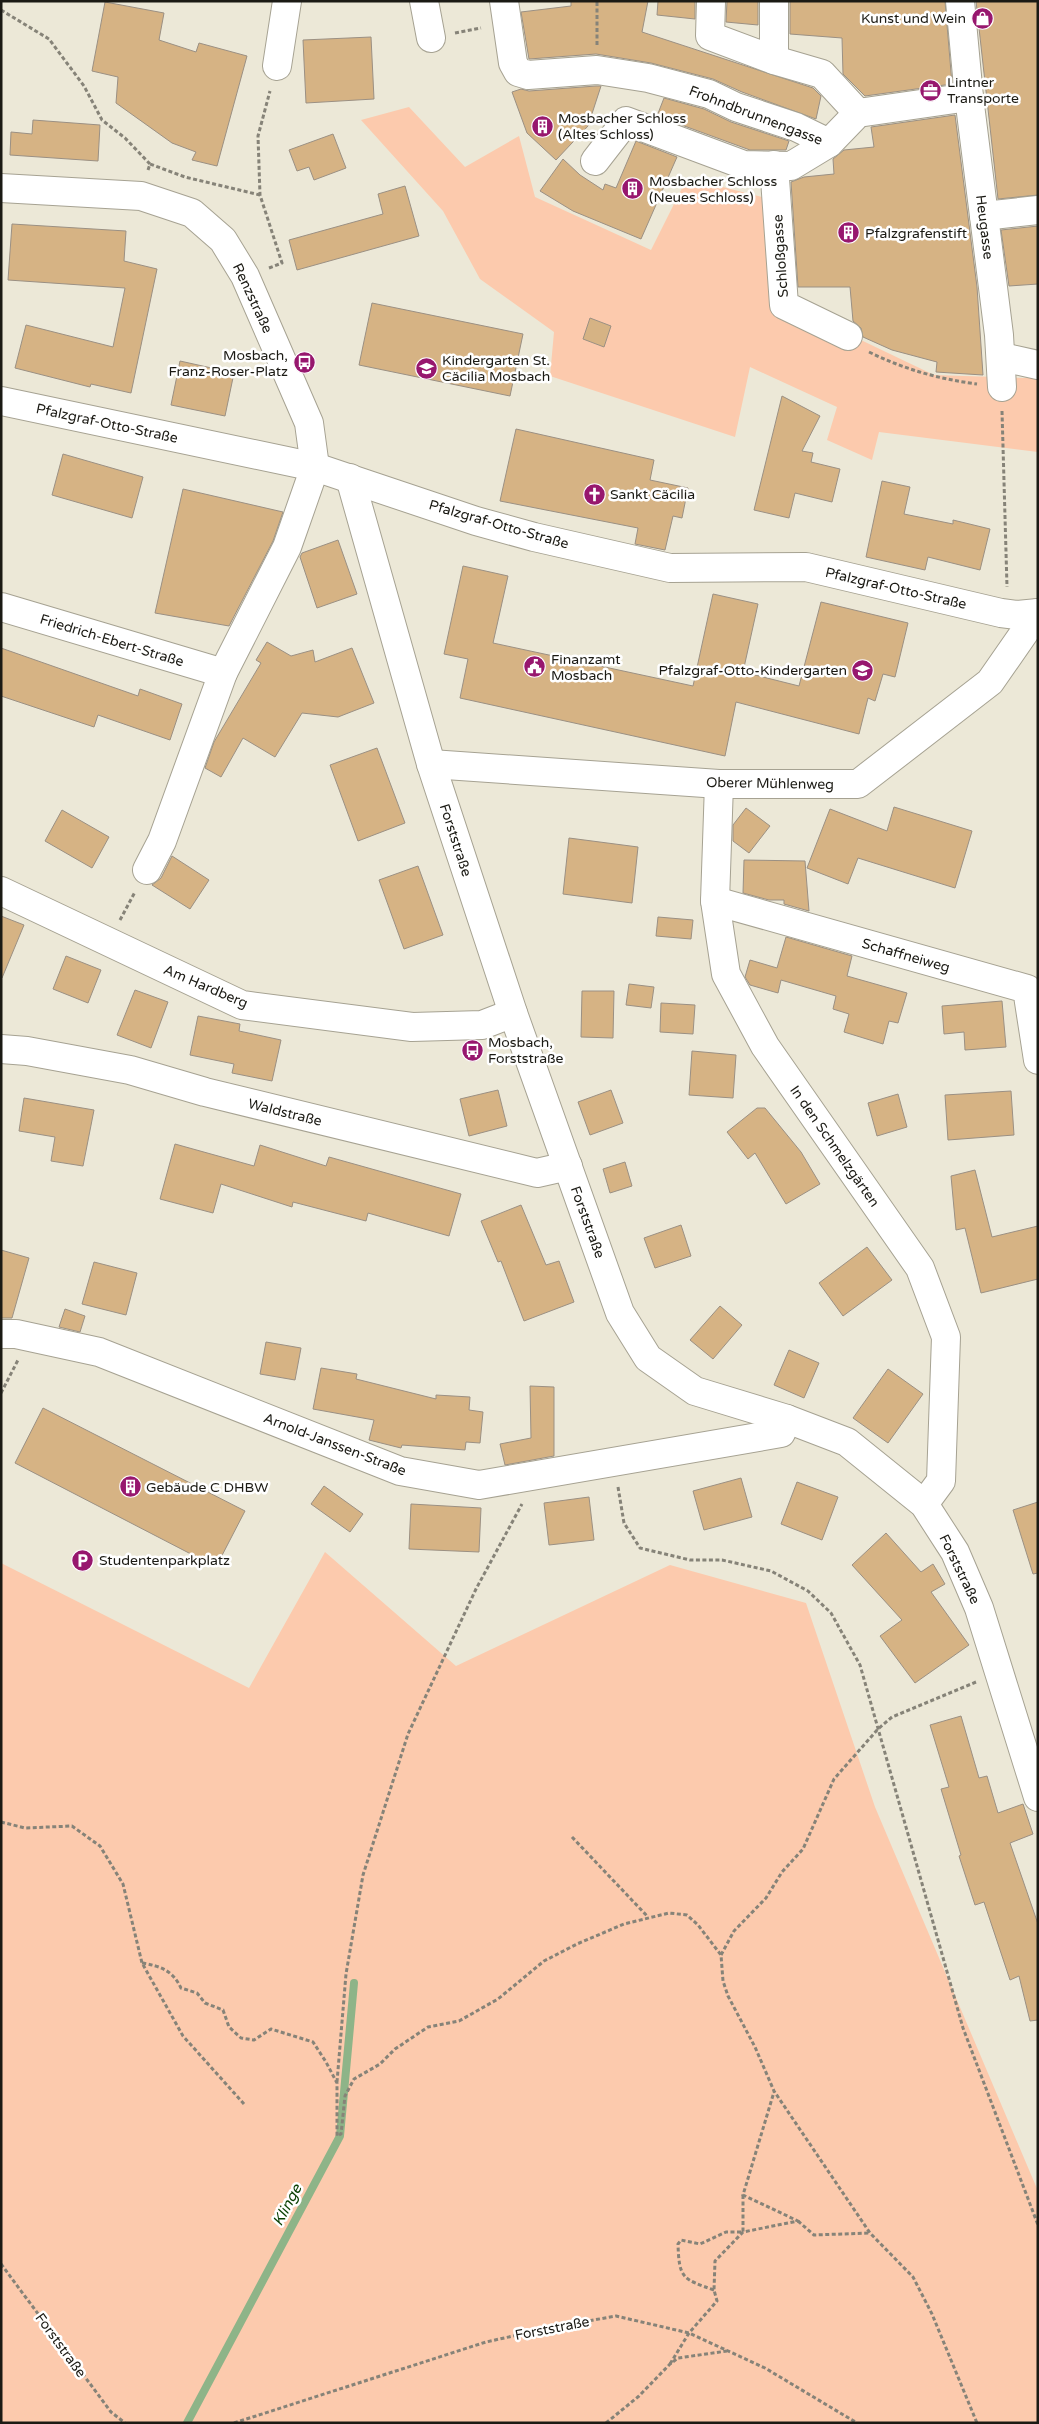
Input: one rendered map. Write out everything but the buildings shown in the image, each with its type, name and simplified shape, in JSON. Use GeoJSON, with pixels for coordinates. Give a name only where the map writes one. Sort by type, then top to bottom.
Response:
{"type":"FeatureCollection","features":[{"type":"Feature","properties":{"kind":"street"},"geometry":{"type":"LineString","coordinates":[[277,66],[287,1]]}},
{"type":"Feature","properties":{"kind":"street"},"geometry":{"type":"LineString","coordinates":[[424,1],[431,38]]}},
{"type":"Feature","properties":{"kind":"street","name":"Frohndbrunnengasse"},"geometry":{"type":"LineString","coordinates":[[504,1],[513,63],[518,72],[528,75],[597,70],[648,78],[709,94],[736,107],[796,127],[829,143]]}},
{"type":"Feature","properties":{"kind":"street"},"geometry":{"type":"LineString","coordinates":[[711,1],[710,36],[774,60],[822,74],[858,113]]}},
{"type":"Feature","properties":{"kind":"street"},"geometry":{"type":"LineString","coordinates":[[774,1],[774,60]]}},
{"type":"Feature","properties":{"kind":"street"},"geometry":{"type":"LineString","coordinates":[[595,161],[626,121],[744,165],[791,166],[829,143],[858,113],[969,97],[960,1]]}},
{"type":"Feature","properties":{"kind":"street","name":"Heugasse"},"geometry":{"type":"LineString","coordinates":[[969,97],[1002,357],[1002,387]]}},
{"type":"Feature","properties":{"kind":"street","name":"Schloßgasse"},"geometry":{"type":"LineString","coordinates":[[774,165],[784,305],[848,336]]}},
{"type":"Feature","properties":{"kind":"street","name":"Renzstraße"},"geometry":{"type":"LineString","coordinates":[[1,188],[141,196],[192,213],[223,240],[245,276],[309,424],[315,467]]}},
{"type":"Feature","properties":{"kind":"street"},"geometry":{"type":"LineString","coordinates":[[984,216],[1038,210]]}},
{"type":"Feature","properties":{"kind":"street"},"geometry":{"type":"LineString","coordinates":[[1002,357],[1038,365]]}},
{"type":"Feature","properties":{"kind":"street","name":"Pfalzgraf-Otto-Straße"},"geometry":{"type":"LineString","coordinates":[[1,401],[315,467],[476,521],[534,537],[670,568],[806,566],[1004,602],[1017,615],[1038,613]]}},
{"type":"Feature","properties":{"kind":"street"},"geometry":{"type":"LineString","coordinates":[[147,870],[162,841],[223,673],[288,547],[315,467]]}},
{"type":"Feature","properties":{"kind":"street","name":"Forststraße"},"geometry":{"type":"LineString","coordinates":[[350,478],[431,764],[514,1013],[620,1313],[648,1358],[696,1391],[787,1419],[847,1442],[924,1504],[955,1552],[979,1608],[1038,1797]]}},
{"type":"Feature","properties":{"kind":"street","name":"Friedrich-Ebert-Straße"},"geometry":{"type":"LineString","coordinates":[[1,606],[223,673]]}},
{"type":"Feature","properties":{"kind":"street","name":"Oberer Mühlenweg"},"geometry":{"type":"LineString","coordinates":[[431,764],[719,784],[858,784],[990,682],[1038,613]]}},
{"type":"Feature","properties":{"kind":"street","name":"In den Schmelzgärten"},"geometry":{"type":"LineString","coordinates":[[719,784],[715,901],[726,974],[766,1046],[920,1268],[946,1338],[941,1481],[924,1504]]}},
{"type":"Feature","properties":{"kind":"street","name":"Am Hardberg"},"geometry":{"type":"LineString","coordinates":[[1,891],[242,1005],[412,1027],[482,1025],[514,1013]]}},
{"type":"Feature","properties":{"kind":"street","name":"Schaffneiweg"},"geometry":{"type":"LineString","coordinates":[[715,901],[1027,989],[1038,1060]]}},
{"type":"Feature","properties":{"kind":"street","name":"Waldstraße"},"geometry":{"type":"LineString","coordinates":[[1,1049],[27,1051],[130,1070],[205,1092],[537,1173],[568,1166]]}},
{"type":"Feature","properties":{"kind":"street","name":"Arnold-Janssen-Straße"},"geometry":{"type":"LineString","coordinates":[[8,1334],[99,1352],[400,1471],[480,1485],[781,1433],[787,1419]]}},
{"type":"Feature","properties":{"kind":"path"},"geometry":{"type":"LineString","coordinates":[[597,1],[597,70]]}},
{"type":"Feature","properties":{"kind":"path"},"geometry":{"type":"LineString","coordinates":[[1,10],[49,40],[84,86],[102,120],[125,138],[150,164]]}},
{"type":"Feature","properties":{"kind":"path"},"geometry":{"type":"LineString","coordinates":[[431,38],[488,26]]}},
{"type":"Feature","properties":{"kind":"path"},"geometry":{"type":"LineString","coordinates":[[275,245],[260,195],[258,136],[277,66]]}},
{"type":"Feature","properties":{"kind":"path"},"geometry":{"type":"LineString","coordinates":[[185,177],[260,195]]}},
{"type":"Feature","properties":{"kind":"path"},"geometry":{"type":"LineString","coordinates":[[848,336],[866,350],[900,367],[946,380],[1002,387],[1004,602]]}},
{"type":"Feature","properties":{"kind":"path"},"geometry":{"type":"LineString","coordinates":[[118,922],[147,870]]}},
{"type":"Feature","properties":{"kind":"path"},"geometry":{"type":"LineString","coordinates":[[1,1393],[18,1360],[8,1334]]}},
{"type":"Feature","properties":{"kind":"path"},"geometry":{"type":"LineString","coordinates":[[617,1460],[618,1497],[624,1523],[640,1548],[690,1560],[722,1560],[771,1571],[808,1591],[830,1613],[860,1665],[963,2028],[1038,2226]]}},
{"type":"Feature","properties":{"kind":"path"},"geometry":{"type":"LineString","coordinates":[[538,1475],[476,1589],[408,1734],[362,1875],[346,1974],[337,2082],[339,2135],[345,2096],[354,2079],[380,2064],[395,2049],[428,2027],[459,2020],[498,1999],[544,1961],[616,1928],[648,1917],[669,1913],[687,1915],[698,1925],[721,1955]]}},
{"type":"Feature","properties":{"kind":"path"},"geometry":{"type":"LineString","coordinates":[[973,1683],[892,1717],[878,1729],[834,1778],[804,1849],[782,1872],[766,1898],[734,1931],[721,1955],[723,1981],[728,1996],[755,2046],[774,2091],[870,2233],[913,2277],[932,2314],[977,2423]]}},
{"type":"Feature","properties":{"kind":"path"},"geometry":{"type":"LineString","coordinates":[[1,1822],[25,1828],[72,1826],[100,1846],[123,1884],[142,1963],[183,2036],[244,2104]]}},
{"type":"Feature","properties":{"kind":"path"},"geometry":{"type":"LineString","coordinates":[[572,1837],[648,1917]]}},
{"type":"Feature","properties":{"kind":"path"},"geometry":{"type":"LineString","coordinates":[[142,1963],[159,1966],[176,1977],[181,1988],[197,1993],[205,2003],[223,2010],[229,2027],[241,2038],[254,2040],[271,2028],[313,2042],[337,2082]]}},
{"type":"Feature","properties":{"kind":"path"},"geometry":{"type":"LineString","coordinates":[[670,2364],[689,2333],[717,2301],[714,2290],[715,2261],[742,2232],[742,2195],[774,2091]]}},
{"type":"Feature","properties":{"kind":"path"},"geometry":{"type":"LineString","coordinates":[[742,2195],[798,2221],[814,2235],[870,2233]]}},
{"type":"Feature","properties":{"kind":"path"},"geometry":{"type":"LineString","coordinates":[[714,2290],[691,2282],[684,2277],[680,2266],[678,2244],[681,2240],[700,2244],[726,2232],[742,2232],[798,2221]]}},
{"type":"Feature","properties":{"kind":"path","name":"Forststraße"},"geometry":{"type":"LineString","coordinates":[[1,2264],[111,2412],[125,2423]]}},
{"type":"Feature","properties":{"kind":"path","name":"Forststraße"},"geometry":{"type":"LineString","coordinates":[[234,2423],[486,2342],[616,2316],[689,2333],[765,2368],[857,2423]]}},
{"type":"Feature","properties":{"kind":"path"},"geometry":{"type":"LineString","coordinates":[[606,2423],[639,2396],[678,2358],[728,2351]]}},
{"type":"Feature","properties":{"kind":"shaded area"},"geometry":{"type":"Polygon","coordinates":[[[409,107],[465,167],[519,136],[535,197],[651,250],[687,178],[766,198],[771,297],[934,375],[1023,378],[1038,376],[1038,452],[879,432],[872,460],[827,440],[837,407],[750,367],[735,437],[550,376],[554,332],[480,279],[443,211],[361,120],[409,107]]]}},
{"type":"Feature","properties":{"kind":"shaded area"},"geometry":{"type":"Polygon","coordinates":[[[325,1552],[456,1666],[670,1565],[806,1603],[875,1807],[1038,2191],[1038,2423],[1,2423],[1,1563],[249,1688],[325,1552]]]}},
{"type":"Feature","properties":{"kind":"waterway","name":"Klinge"},"geometry":{"type":"LineString","coordinates":[[187,2423],[340,2136],[354,1983]]}},
{"type":"Feature","properties":{"kind":"place","name":"Kunst und Wein"},"geometry":{"type":"Point","coordinates":[982,18]}},
{"type":"Feature","properties":{"kind":"place","name":"Lintner Transporte"},"geometry":{"type":"Point","coordinates":[931,90]}},
{"type":"Feature","properties":{"kind":"place","name":"Mosbacher Schloss (Altes Schloss)"},"geometry":{"type":"Point","coordinates":[542,126]}},
{"type":"Feature","properties":{"kind":"place","name":"Mosbacher Schloss (Neues Schloss)"},"geometry":{"type":"Point","coordinates":[633,189]}},
{"type":"Feature","properties":{"kind":"place","name":"Pfalzgrafenstift"},"geometry":{"type":"Point","coordinates":[849,233]}},
{"type":"Feature","properties":{"kind":"place","name":"Mosbach, Franz-Roser-Platz"},"geometry":{"type":"Point","coordinates":[304,363]}},
{"type":"Feature","properties":{"kind":"place","name":"Kindergarten St. Cäcilia Mosbach"},"geometry":{"type":"Point","coordinates":[426,368]}},
{"type":"Feature","properties":{"kind":"place","name":"Sankt Cäcilia"},"geometry":{"type":"Point","coordinates":[594,494]}},
{"type":"Feature","properties":{"kind":"place","name":"Finanzamt Mosbach"},"geometry":{"type":"Point","coordinates":[535,667]}},
{"type":"Feature","properties":{"kind":"place","name":"Pfalzgraf-Otto-Kindergarten"},"geometry":{"type":"Point","coordinates":[863,670]}},
{"type":"Feature","properties":{"kind":"place","name":"Mosbach, Forststraße"},"geometry":{"type":"Point","coordinates":[472,1050]}},
{"type":"Feature","properties":{"kind":"place","name":"Gebäude C DHBW"},"geometry":{"type":"Point","coordinates":[130,1487]}},
{"type":"Feature","properties":{"kind":"place","name":"Studentenparkplatz"},"geometry":{"type":"Point","coordinates":[83,1560]}}]}
